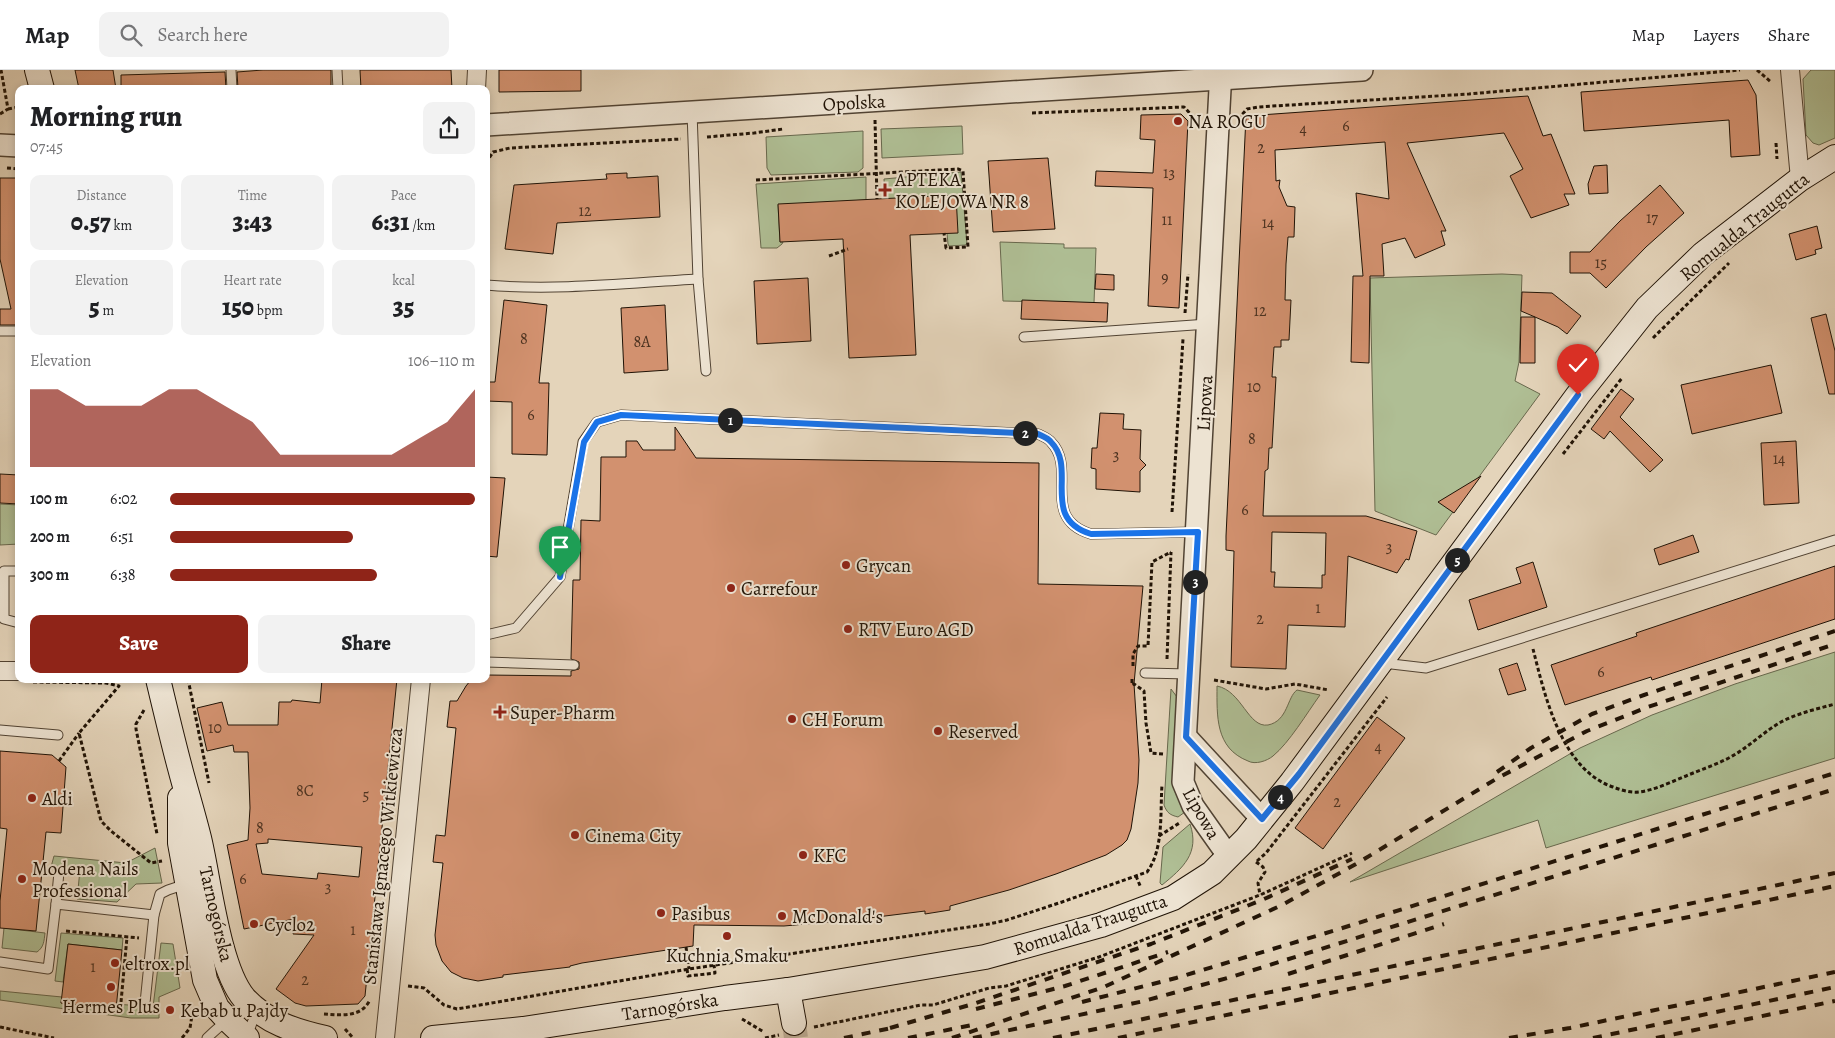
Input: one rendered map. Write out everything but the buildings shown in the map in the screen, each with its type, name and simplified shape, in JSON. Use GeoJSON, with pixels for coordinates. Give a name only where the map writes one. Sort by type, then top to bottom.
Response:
{"type":"FeatureCollection","features":[{"type":"Feature","properties":{"kind":"main road"},"geometry":{"type":"LineString","coordinates":[[38,70],[41,85]]}},
{"type":"Feature","properties":{"kind":"main road","name":"Romualda Traugutta"},"geometry":{"type":"LineString","coordinates":[[788,990],[985,957],[1101,925],[1172,898],[1212,874],[1229,857],[1299,774],[1578,395],[1647,308],[1703,254],[1800,179],[1835,157]]}},
{"type":"Feature","properties":{"kind":"main road","name":"Tarnogórska"},"geometry":{"type":"LineString","coordinates":[[159,683],[199,837],[223,953],[243,997],[256,1010],[278,1024],[298,1032],[324,1038]]}},
{"type":"Feature","properties":{"kind":"main road","name":"Tarnogórska"},"geometry":{"type":"LineString","coordinates":[[180,769],[180,843],[205,980],[217,1008],[246,1038]]}},
{"type":"Feature","properties":{"kind":"main road"},"geometry":{"type":"LineString","coordinates":[[788,990],[794,1023]]}},
{"type":"Feature","properties":{"kind":"main road","name":"Tarnogórska"},"geometry":{"type":"LineString","coordinates":[[432,1038],[523,1029],[788,990]]}},
{"type":"Feature","properties":{"kind":"street"},"geometry":{"type":"LineString","coordinates":[[476,85],[477,70]]}},
{"type":"Feature","properties":{"kind":"street","name":"Opolska"},"geometry":{"type":"LineString","coordinates":[[490,124],[692,112],[1221,75],[1362,70]]}},
{"type":"Feature","properties":{"kind":"street"},"geometry":{"type":"LineString","coordinates":[[1790,70],[1800,179]]}},
{"type":"Feature","properties":{"kind":"street","name":"Lipowa"},"geometry":{"type":"LineString","coordinates":[[1221,75],[1184,782],[1193,806],[1229,857]]}},
{"type":"Feature","properties":{"kind":"street"},"geometry":{"type":"LineString","coordinates":[[0,145],[15,146]]}},
{"type":"Feature","properties":{"kind":"street"},"geometry":{"type":"LineString","coordinates":[[0,671],[15,674]]}},
{"type":"Feature","properties":{"kind":"street","name":"Stanisława Ignacego Witkiewicza"},"geometry":{"type":"LineString","coordinates":[[384,1038],[421,683]]}},
{"type":"Feature","properties":{"kind":"street","name":"Lipowa"},"geometry":{"type":"LineString","coordinates":[[1186,737],[1262,819]]}},
{"type":"Feature","properties":{"kind":"lane"},"geometry":{"type":"LineString","coordinates":[[232,70],[232,85]]}},
{"type":"Feature","properties":{"kind":"lane"},"geometry":{"type":"LineString","coordinates":[[337,70],[338,85]]}},
{"type":"Feature","properties":{"kind":"lane"},"geometry":{"type":"LineString","coordinates":[[692,112],[698,279],[706,371]]}},
{"type":"Feature","properties":{"kind":"lane"},"geometry":{"type":"LineString","coordinates":[[490,284],[515,287],[572,287],[698,279]]}},
{"type":"Feature","properties":{"kind":"lane"},"geometry":{"type":"LineString","coordinates":[[1024,337],[1208,324]]}},
{"type":"Feature","properties":{"kind":"lane"},"geometry":{"type":"LineString","coordinates":[[0,331],[15,331]]}},
{"type":"Feature","properties":{"kind":"lane"},"geometry":{"type":"LineString","coordinates":[[490,634],[516,628],[560,577],[584,442],[597,422],[621,415],[1038,434],[1052,442],[1060,458],[1066,518],[1079,531],[1091,534],[1198,532]]}},
{"type":"Feature","properties":{"kind":"lane"},"geometry":{"type":"LineString","coordinates":[[1381,662],[1426,668],[1835,540]]}},
{"type":"Feature","properties":{"kind":"lane"},"geometry":{"type":"LineString","coordinates":[[15,571],[2,571],[2,619],[15,622]]}},
{"type":"Feature","properties":{"kind":"lane"},"geometry":{"type":"LineString","coordinates":[[490,662],[574,665]]}},
{"type":"Feature","properties":{"kind":"lane"},"geometry":{"type":"LineString","coordinates":[[1145,673],[1189,674]]}},
{"type":"Feature","properties":{"kind":"lane"},"geometry":{"type":"LineString","coordinates":[[0,730],[58,735]]}},
{"type":"Feature","properties":{"kind":"lane"},"geometry":{"type":"LineString","coordinates":[[0,962],[48,969],[59,872]]}},
{"type":"Feature","properties":{"kind":"lane"},"geometry":{"type":"LineString","coordinates":[[145,1003],[154,914],[160,894],[186,884]]}},
{"type":"Feature","properties":{"kind":"lane"},"geometry":{"type":"LineString","coordinates":[[56,904],[154,914]]}},
{"type":"Feature","properties":{"kind":"lane"},"geometry":{"type":"LineString","coordinates":[[207,1038],[227,1019],[244,1012],[256,1010],[246,1038]]}},
{"type":"Feature","properties":{"kind":"path"},"geometry":{"type":"LineString","coordinates":[[1,70],[8,109]]}},
{"type":"Feature","properties":{"kind":"path"},"geometry":{"type":"LineString","coordinates":[[1258,107],[1469,94],[1740,70]]}},
{"type":"Feature","properties":{"kind":"path"},"geometry":{"type":"LineString","coordinates":[[1757,70],[1771,80],[1772,90]]}},
{"type":"Feature","properties":{"kind":"path"},"geometry":{"type":"LineString","coordinates":[[1029,113],[1184,107],[1197,120],[1197,125]]}},
{"type":"Feature","properties":{"kind":"path"},"geometry":{"type":"LineString","coordinates":[[0,114],[8,109],[15,108]]}},
{"type":"Feature","properties":{"kind":"path"},"geometry":{"type":"LineString","coordinates":[[875,113],[877,199]]}},
{"type":"Feature","properties":{"kind":"path"},"geometry":{"type":"LineString","coordinates":[[1776,140],[1778,159]]}},
{"type":"Feature","properties":{"kind":"path"},"geometry":{"type":"LineString","coordinates":[[490,157],[493,152],[510,148]]}},
{"type":"Feature","properties":{"kind":"path"},"geometry":{"type":"LineString","coordinates":[[1,167],[15,169]]}},
{"type":"Feature","properties":{"kind":"path"},"geometry":{"type":"LineString","coordinates":[[756,180],[958,169],[963,172],[968,247],[946,248],[944,233]]}},
{"type":"Feature","properties":{"kind":"path"},"geometry":{"type":"LineString","coordinates":[[828,256],[848,249]]}},
{"type":"Feature","properties":{"kind":"path"},"geometry":{"type":"LineString","coordinates":[[1650,341],[1736,258]]}},
{"type":"Feature","properties":{"kind":"path"},"geometry":{"type":"LineString","coordinates":[[1172,512],[1188,267]]}},
{"type":"Feature","properties":{"kind":"path"},"geometry":{"type":"LineString","coordinates":[[1563,455],[1626,372]]}},
{"type":"Feature","properties":{"kind":"path"},"geometry":{"type":"LineString","coordinates":[[1132,670],[1133,654],[1138,646],[1148,646],[1152,562],[1171,552],[1166,673]]}},
{"type":"Feature","properties":{"kind":"path"},"geometry":{"type":"LineString","coordinates":[[1529,636],[1542,684],[1559,732],[1576,760],[1589,773],[1606,785],[1624,791],[1638,792],[1654,788],[1707,767],[1733,756],[1783,721],[1835,704]]}},
{"type":"Feature","properties":{"kind":"path"},"geometry":{"type":"LineString","coordinates":[[1132,677],[1132,685],[1134,684],[1144,691],[1146,723],[1151,753],[1163,754]]}},
{"type":"Feature","properties":{"kind":"path"},"geometry":{"type":"LineString","coordinates":[[1214,680],[1266,689],[1296,684],[1329,690]]}},
{"type":"Feature","properties":{"kind":"path"},"geometry":{"type":"LineString","coordinates":[[59,762],[79,733],[119,686],[106,683]]}},
{"type":"Feature","properties":{"kind":"path"},"geometry":{"type":"LineString","coordinates":[[1319,787],[1387,697]]}},
{"type":"Feature","properties":{"kind":"path"},"geometry":{"type":"LineString","coordinates":[[79,733],[101,821],[151,863],[162,861]]}},
{"type":"Feature","properties":{"kind":"path"},"geometry":{"type":"LineString","coordinates":[[1163,745],[1163,763]]}},
{"type":"Feature","properties":{"kind":"path"},"geometry":{"type":"LineString","coordinates":[[406,986],[424,988],[444,1005],[457,1009],[688,969],[1000,922],[1147,872],[1154,863],[1160,836],[1162,781]]}},
{"type":"Feature","properties":{"kind":"path"},"geometry":{"type":"LineString","coordinates":[[1160,836],[1188,818]]}},
{"type":"Feature","properties":{"kind":"path"},"geometry":{"type":"LineString","coordinates":[[1256,862],[1265,870],[1265,874],[1258,883],[1260,895]]}},
{"type":"Feature","properties":{"kind":"path"},"geometry":{"type":"LineString","coordinates":[[1136,876],[1141,888]]}},
{"type":"Feature","properties":{"kind":"path"},"geometry":{"type":"LineString","coordinates":[[53,929],[151,939]]}},
{"type":"Feature","properties":{"kind":"path"},"geometry":{"type":"LineString","coordinates":[[120,1002],[127,936]]}},
{"type":"Feature","properties":{"kind":"path"},"geometry":{"type":"LineString","coordinates":[[686,947],[688,976],[715,973],[714,965]]}},
{"type":"Feature","properties":{"kind":"path"},"geometry":{"type":"LineString","coordinates":[[318,1014],[358,1012],[367,1005],[371,995]]}},
{"type":"Feature","properties":{"kind":"path"},"geometry":{"type":"LineString","coordinates":[[735,1018],[742,1019],[764,1032]]}},
{"type":"Feature","properties":{"kind":"path"},"geometry":{"type":"LineString","coordinates":[[0,1027],[54,1038]]}},
{"type":"Feature","properties":{"kind":"green space"},"geometry":{"type":"Polygon","coordinates":[[[1811,70],[1835,70],[1835,138],[1819,145],[1813,143],[1806,135],[1803,79],[1811,70]]]}},
{"type":"Feature","properties":{"kind":"green space"},"geometry":{"type":"Polygon","coordinates":[[[962,126],[963,154],[882,158],[881,129],[962,126]]]}},
{"type":"Feature","properties":{"kind":"green space"},"geometry":{"type":"Polygon","coordinates":[[[863,131],[863,168],[858,172],[771,175],[767,168],[766,137],[863,131]]]}},
{"type":"Feature","properties":{"kind":"green space"},"geometry":{"type":"Polygon","coordinates":[[[961,172],[967,244],[965,245],[949,246],[947,233],[885,199],[884,179],[961,172]]]}},
{"type":"Feature","properties":{"kind":"green space"},"geometry":{"type":"Polygon","coordinates":[[[866,177],[866,200],[778,205],[780,242],[783,242],[777,248],[761,248],[756,184],[866,177]]]}},
{"type":"Feature","properties":{"kind":"green space"},"geometry":{"type":"Polygon","coordinates":[[[1000,242],[1064,244],[1064,248],[1096,248],[1094,303],[1003,301],[1000,242]]]}},
{"type":"Feature","properties":{"kind":"green space"},"geometry":{"type":"Polygon","coordinates":[[[1522,275],[1519,362],[1515,381],[1540,394],[1436,535],[1375,511],[1370,278],[1522,275]]]}},
{"type":"Feature","properties":{"kind":"green space"},"geometry":{"type":"Polygon","coordinates":[[[0,504],[15,505],[15,544],[0,545],[0,504]]]}},
{"type":"Feature","properties":{"kind":"green space"},"geometry":{"type":"Polygon","coordinates":[[[1835,652],[1835,758],[1546,848],[1538,820],[1350,882],[1580,748],[1652,715],[1735,684],[1835,652]]]}},
{"type":"Feature","properties":{"kind":"green space"},"geometry":{"type":"Polygon","coordinates":[[[1217,686],[1226,689],[1233,695],[1255,721],[1268,725],[1280,719],[1297,690],[1320,695],[1279,750],[1268,759],[1254,763],[1237,755],[1229,748],[1224,739],[1218,719],[1217,686]]]}},
{"type":"Feature","properties":{"kind":"green space"},"geometry":{"type":"Polygon","coordinates":[[[1171,689],[1177,697],[1185,812],[1178,817],[1169,813],[1164,805],[1171,689]]]}},
{"type":"Feature","properties":{"kind":"green space"},"geometry":{"type":"Polygon","coordinates":[[[1190,824],[1193,843],[1188,859],[1162,885],[1160,883],[1163,847],[1190,824]]]}},
{"type":"Feature","properties":{"kind":"green space"},"geometry":{"type":"Polygon","coordinates":[[[155,848],[162,883],[136,884],[117,902],[77,899],[80,870],[51,867],[54,856],[126,863],[155,848]]]}},
{"type":"Feature","properties":{"kind":"green space"},"geometry":{"type":"Polygon","coordinates":[[[4,928],[45,933],[44,941],[37,952],[2,948],[4,928]]]}},
{"type":"Feature","properties":{"kind":"green space"},"geometry":{"type":"Polygon","coordinates":[[[61,933],[123,938],[122,950],[68,944],[63,982],[55,981],[61,933]]]}},
{"type":"Feature","properties":{"kind":"green space"},"geometry":{"type":"Polygon","coordinates":[[[161,943],[173,944],[180,988],[159,997],[159,1018],[131,1018],[0,1000],[0,991],[62,997],[61,1003],[116,1009],[116,1004],[153,1007],[161,943]]]}},
{"type":"Feature","properties":{"kind":"tunnel"},"geometry":{"type":"LineString","coordinates":[[794,1023],[796,1038]]}},
{"type":"Feature","properties":{"kind":"railway"},"geometry":{"type":"LineString","coordinates":[[1497,772],[1531,748],[1592,714],[1835,631]]}},
{"type":"Feature","properties":{"kind":"railway"},"geometry":{"type":"LineString","coordinates":[[952,1038],[1104,987],[1282,905],[1356,864],[1496,779],[1587,731],[1648,707],[1835,644]]}},
{"type":"Feature","properties":{"kind":"railway"},"geometry":{"type":"LineString","coordinates":[[1082,1002],[1176,978],[1336,930],[1835,773]]}},
{"type":"Feature","properties":{"kind":"railway"},"geometry":{"type":"LineString","coordinates":[[973,1038],[1144,1001],[1231,977],[1835,789]]}},
{"type":"Feature","properties":{"kind":"railway"},"geometry":{"type":"LineString","coordinates":[[890,1028],[973,1004],[1151,944],[1262,900],[1352,859]]}},
{"type":"Feature","properties":{"kind":"railway"},"geometry":{"type":"LineString","coordinates":[[1053,1038],[1835,873]]}},
{"type":"Feature","properties":{"kind":"railway"},"geometry":{"type":"LineString","coordinates":[[1118,1038],[1835,886]]}},
{"type":"Feature","properties":{"kind":"railway"},"geometry":{"type":"LineString","coordinates":[[1288,974],[1444,924]]}},
{"type":"Feature","properties":{"kind":"railway"},"geometry":{"type":"LineString","coordinates":[[976,1009],[1065,986],[1168,952]]}},
{"type":"Feature","properties":{"kind":"railway"},"geometry":{"type":"LineString","coordinates":[[1509,1038],[1570,1028],[1835,972]]}},
{"type":"Feature","properties":{"kind":"railway"},"geometry":{"type":"LineString","coordinates":[[1593,1038],[1835,987]]}},
{"type":"Feature","properties":{"kind":"railway"},"geometry":{"type":"LineString","coordinates":[[1656,1038],[1835,1001]]}},
{"type":"Feature","properties":{"kind":"railway"},"geometry":{"type":"LineString","coordinates":[[908,1038],[977,1024]]}},
{"type":"Feature","properties":{"kind":"railway"},"geometry":{"type":"LineString","coordinates":[[844,1038],[896,1027]]}},
{"type":"Feature","properties":{"kind":"place","name":"NA ROGU"},"geometry":{"type":"Point","coordinates":[1178,121]}},
{"type":"Feature","properties":{"kind":"place","name":"APTEKA KOLEJOWA NR 8"},"geometry":{"type":"Point","coordinates":[885,190]}},
{"type":"Feature","properties":{"kind":"place","name":"Grycan"},"geometry":{"type":"Point","coordinates":[846,565]}},
{"type":"Feature","properties":{"kind":"place","name":"Carrefour"},"geometry":{"type":"Point","coordinates":[731,588]}},
{"type":"Feature","properties":{"kind":"place","name":"RTV Euro AGD"},"geometry":{"type":"Point","coordinates":[848,629]}},
{"type":"Feature","properties":{"kind":"place","name":"Super-Pharm"},"geometry":{"type":"Point","coordinates":[500,712]}},
{"type":"Feature","properties":{"kind":"place","name":"CH Forum"},"geometry":{"type":"Point","coordinates":[792,719]}},
{"type":"Feature","properties":{"kind":"place","name":"Reserved"},"geometry":{"type":"Point","coordinates":[938,731]}},
{"type":"Feature","properties":{"kind":"place","name":"Aldi"},"geometry":{"type":"Point","coordinates":[32,798]}},
{"type":"Feature","properties":{"kind":"place","name":"Cinema City"},"geometry":{"type":"Point","coordinates":[575,835]}},
{"type":"Feature","properties":{"kind":"place","name":"KFC"},"geometry":{"type":"Point","coordinates":[803,855]}},
{"type":"Feature","properties":{"kind":"place","name":"Modena Nails Professional"},"geometry":{"type":"Point","coordinates":[22,879]}},
{"type":"Feature","properties":{"kind":"place","name":"Pasibus"},"geometry":{"type":"Point","coordinates":[661,913]}},
{"type":"Feature","properties":{"kind":"place","name":"McDonald's"},"geometry":{"type":"Point","coordinates":[782,916]}},
{"type":"Feature","properties":{"kind":"place","name":"Cyclo2"},"geometry":{"type":"Point","coordinates":[254,924]}},
{"type":"Feature","properties":{"kind":"place","name":"Kuchnia Smaku"},"geometry":{"type":"Point","coordinates":[727,936]}},
{"type":"Feature","properties":{"kind":"place","name":"eltrox.pl"},"geometry":{"type":"Point","coordinates":[115,963]}},
{"type":"Feature","properties":{"kind":"place","name":"Hermes Plus"},"geometry":{"type":"Point","coordinates":[111,987]}},
{"type":"Feature","properties":{"kind":"place","name":"Kebab u Pajdy"},"geometry":{"type":"Point","coordinates":[170,1010]}},
{"type":"Feature","properties":{"kind":"route"},"geometry":{"type":"LineString","coordinates":[[560,577],[584,442],[597,422],[621,415],[1038,434],[1052,442],[1060,458],[1066,518],[1079,531],[1091,534],[1198,532],[1186,737],[1262,819],[1299,774],[1578,395]]}}]}
